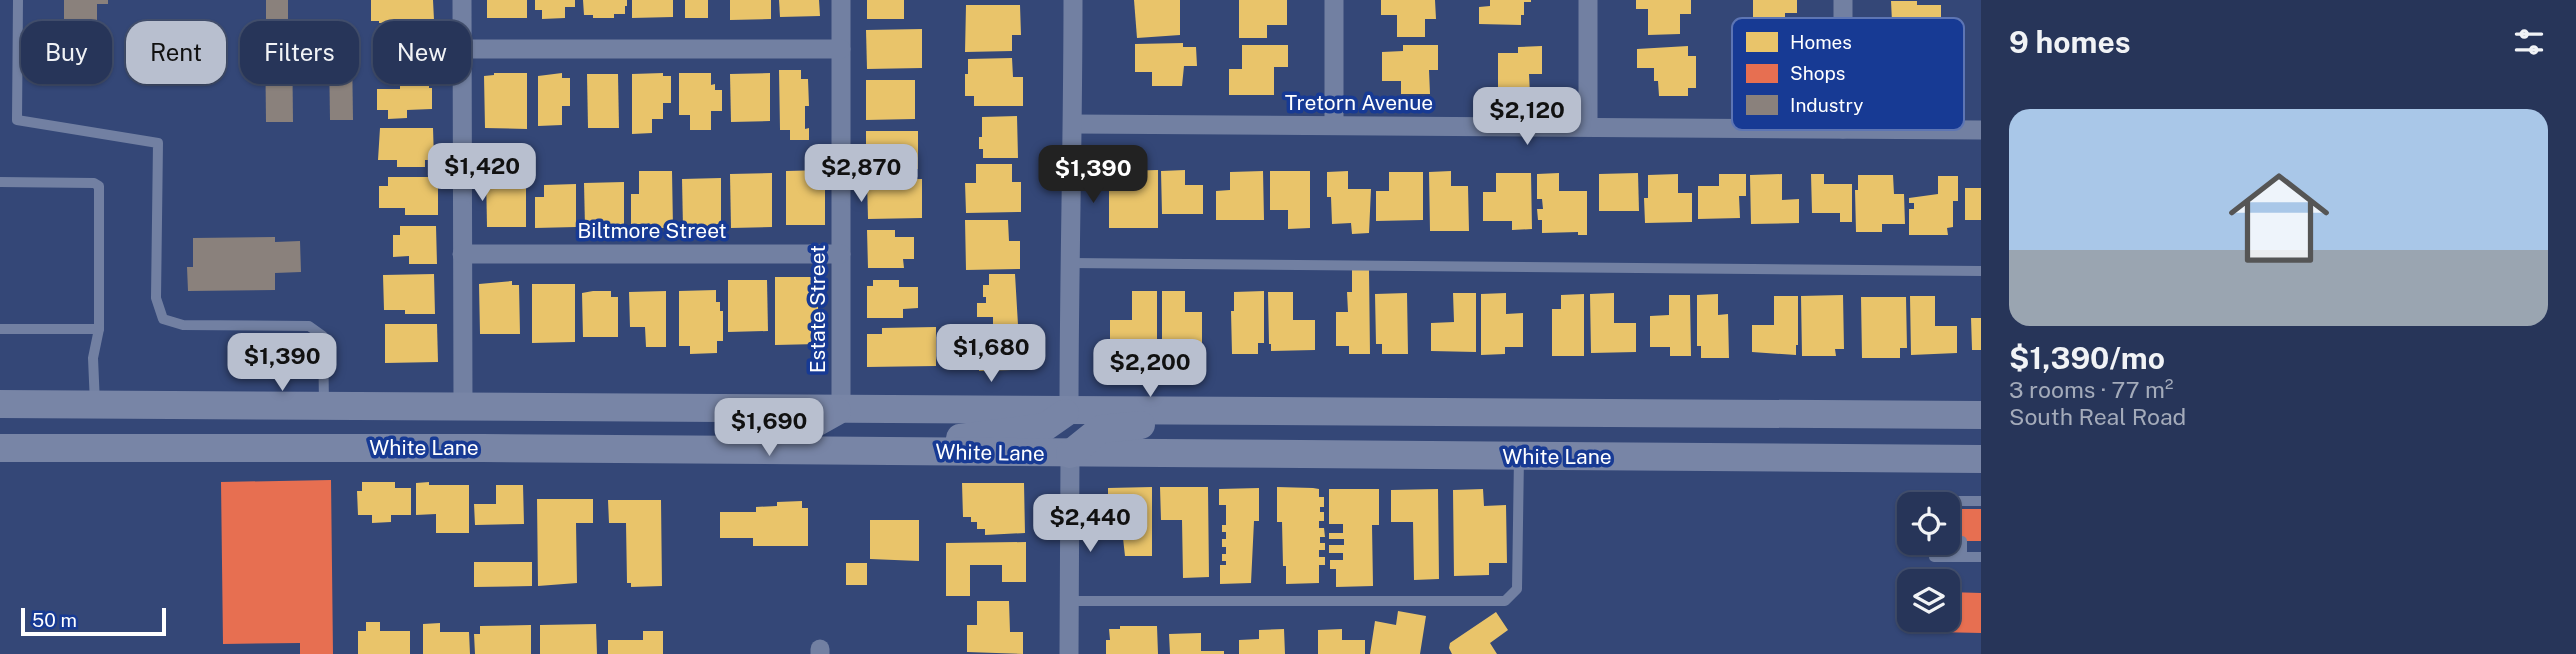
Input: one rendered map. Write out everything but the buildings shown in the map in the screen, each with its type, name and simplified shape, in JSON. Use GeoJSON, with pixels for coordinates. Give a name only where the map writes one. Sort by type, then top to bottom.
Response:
{"type":"FeatureCollection","features":[{"type":"Feature","properties":{"kind":"main road","name":"White Lane"},"geometry":{"type":"LineString","coordinates":[[0,404],[1981,415]]}},
{"type":"Feature","properties":{"kind":"main road"},"geometry":{"type":"LineString","coordinates":[[195,448],[234,422],[392,405]]}},
{"type":"Feature","properties":{"kind":"main road"},"geometry":{"type":"LineString","coordinates":[[674,450],[812,425],[841,408]]}},
{"type":"Feature","properties":{"kind":"main road"},"geometry":{"type":"LineString","coordinates":[[860,451],[1045,427],[1069,409]]}},
{"type":"Feature","properties":{"kind":"main road"},"geometry":{"type":"LineString","coordinates":[[1070,454],[1101,429],[1258,411]]}},
{"type":"Feature","properties":{"kind":"main road","name":"White Lane"},"geometry":{"type":"LineString","coordinates":[[0,448],[1981,458]]}},
{"type":"Feature","properties":{"kind":"street"},"geometry":{"type":"LineString","coordinates":[[462,0],[462,21]]}},
{"type":"Feature","properties":{"kind":"street","name":"Estate Street"},"geometry":{"type":"LineString","coordinates":[[841,0],[841,408]]}},
{"type":"Feature","properties":{"kind":"street"},"geometry":{"type":"LineString","coordinates":[[1069,409],[1073,0]]}},
{"type":"Feature","properties":{"kind":"street"},"geometry":{"type":"LineString","coordinates":[[1334,0],[1334,125]]}},
{"type":"Feature","properties":{"kind":"street"},"geometry":{"type":"LineString","coordinates":[[1588,0],[1588,127]]}},
{"type":"Feature","properties":{"kind":"street"},"geometry":{"type":"LineString","coordinates":[[1843,0],[1843,18]]}},
{"type":"Feature","properties":{"kind":"street"},"geometry":{"type":"LineString","coordinates":[[471,50],[841,50]]}},
{"type":"Feature","properties":{"kind":"street"},"geometry":{"type":"LineString","coordinates":[[462,84],[463,405]]}},
{"type":"Feature","properties":{"kind":"street","name":"Tretorn Avenue"},"geometry":{"type":"LineString","coordinates":[[1073,124],[1732,128]]}},
{"type":"Feature","properties":{"kind":"street","name":"Biltmore Street"},"geometry":{"type":"LineString","coordinates":[[462,254],[841,254]]}},
{"type":"Feature","properties":{"kind":"street"},"geometry":{"type":"LineString","coordinates":[[1069,654],[1070,454]]}},
{"type":"Feature","properties":{"kind":"lane"},"geometry":{"type":"LineString","coordinates":[[18,0],[17,120],[158,143],[156,298],[163,319],[183,325],[309,326],[323,336],[324,405]]}},
{"type":"Feature","properties":{"kind":"lane"},"geometry":{"type":"LineString","coordinates":[[0,182],[94,183],[99,186],[99,329],[93,358],[95,404]]}},
{"type":"Feature","properties":{"kind":"lane"},"geometry":{"type":"LineString","coordinates":[[1070,263],[1981,271]]}},
{"type":"Feature","properties":{"kind":"lane"},"geometry":{"type":"LineString","coordinates":[[0,330],[99,329]]}},
{"type":"Feature","properties":{"kind":"lane"},"geometry":{"type":"LineString","coordinates":[[1070,601],[1505,601],[1517,589],[1519,456]]}},
{"type":"Feature","properties":{"kind":"lane"},"geometry":{"type":"LineString","coordinates":[[1960,505],[1981,501]]}},
{"type":"Feature","properties":{"kind":"lane"},"geometry":{"type":"LineString","coordinates":[[1962,541],[1962,557]]}},
{"type":"Feature","properties":{"kind":"lane"},"geometry":{"type":"LineString","coordinates":[[1934,555],[1981,557]]}}]}
